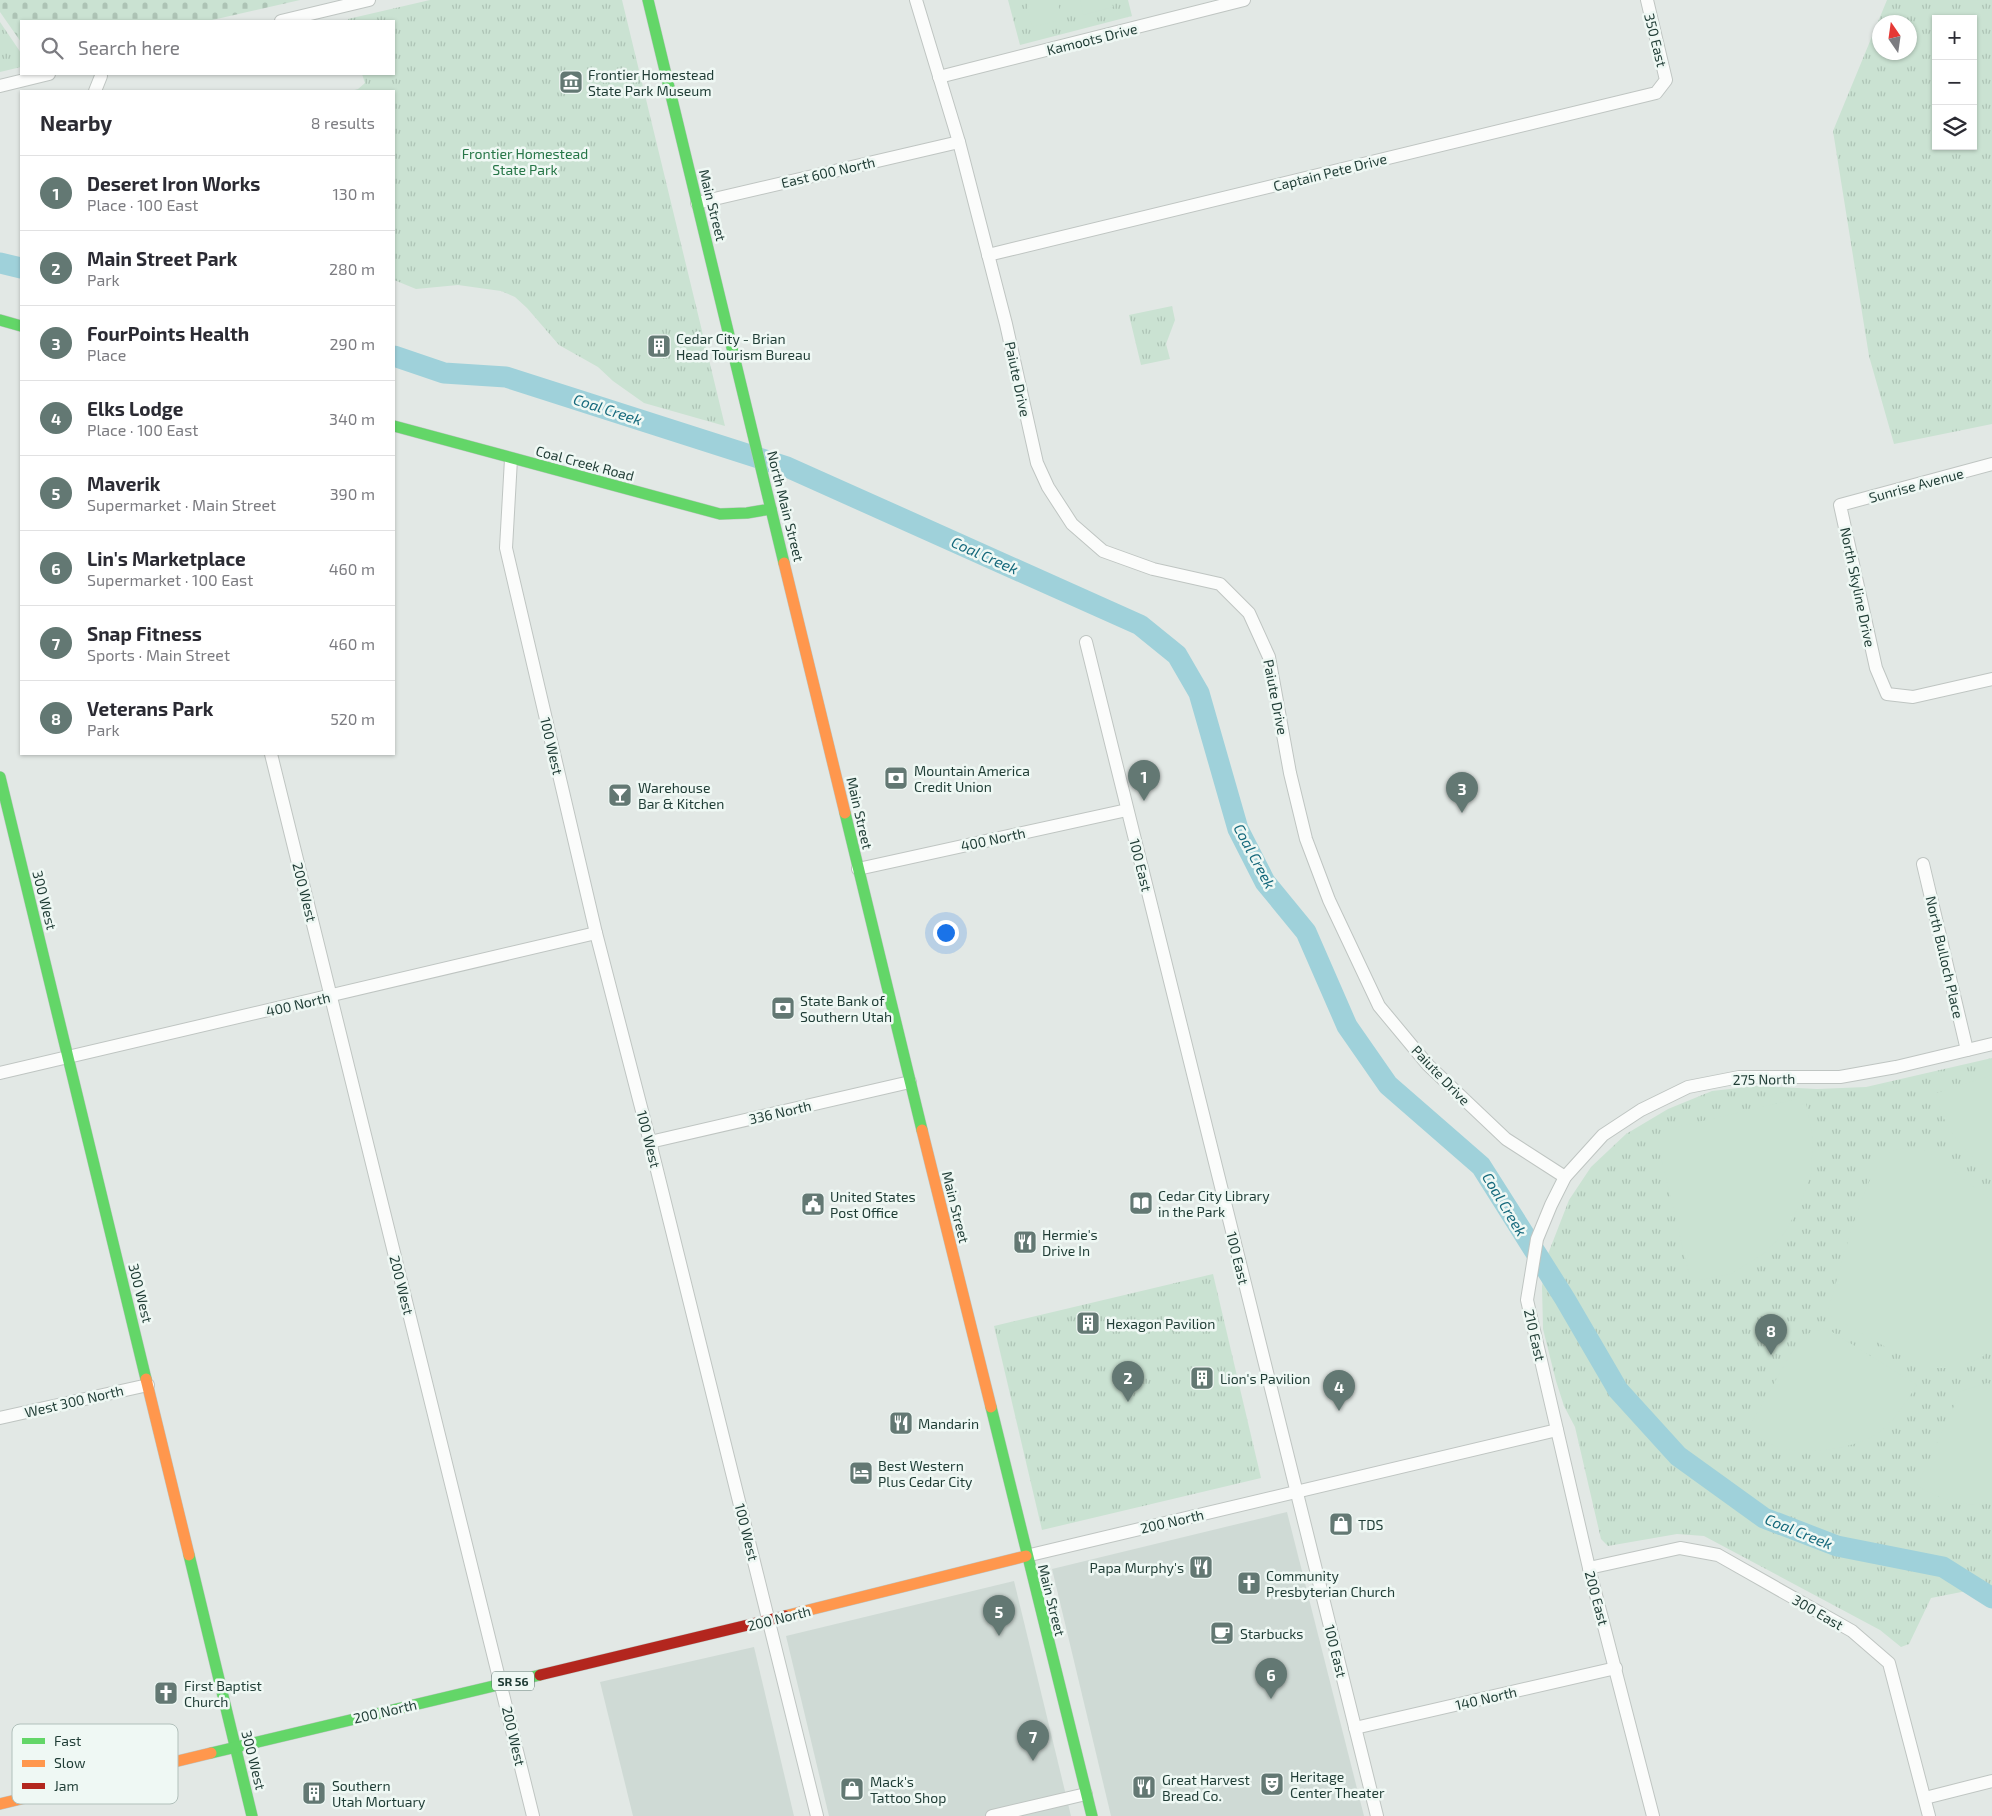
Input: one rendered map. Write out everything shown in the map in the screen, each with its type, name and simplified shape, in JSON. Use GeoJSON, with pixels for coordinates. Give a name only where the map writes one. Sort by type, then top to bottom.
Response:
{"type":"FeatureCollection","features":[{"type":"Feature","properties":{"kind":"main road","name":"Main Street"},"geometry":{"type":"LineString","coordinates":[[648,0],[748,417]]}},
{"type":"Feature","properties":{"kind":"main road"},"geometry":{"type":"LineString","coordinates":[[0,320],[20,326]]}},
{"type":"Feature","properties":{"kind":"main road","name":"North Main Street"},"geometry":{"type":"LineString","coordinates":[[748,417],[795,603]]}},
{"type":"Feature","properties":{"kind":"main road","name":"Coal Creek Road"},"geometry":{"type":"LineString","coordinates":[[395,426],[720,514],[747,513],[771,509]]}},
{"type":"Feature","properties":{"kind":"main road","name":"Main Street"},"geometry":{"type":"LineString","coordinates":[[795,603],[1026,1556],[1092,1816]]}},
{"type":"Feature","properties":{"kind":"main road","name":"300 West"},"geometry":{"type":"LineString","coordinates":[[0,778],[252,1816]]}},
{"type":"Feature","properties":{"kind":"main road","name":"200 North"},"geometry":{"type":"LineString","coordinates":[[178,1760],[768,1621],[1026,1556]]}},
{"type":"Feature","properties":{"kind":"street"},"geometry":{"type":"LineString","coordinates":[[285,20],[369,0]]}},
{"type":"Feature","properties":{"kind":"street","name":"Paiute Drive"},"geometry":{"type":"LineString","coordinates":[[916,0],[959,142],[1006,324],[1037,463],[1048,487],[1072,524],[1103,551],[1153,569],[1220,584],[1249,613],[1269,657],[1290,773],[1306,839],[1329,900],[1378,1006],[1428,1065],[1506,1139],[1565,1177]]}},
{"type":"Feature","properties":{"kind":"street","name":"Kamoots Drive"},"geometry":{"type":"LineString","coordinates":[[939,77],[1244,0]]}},
{"type":"Feature","properties":{"kind":"street","name":"350 East"},"geometry":{"type":"LineString","coordinates":[[1647,0],[1666,80]]}},
{"type":"Feature","properties":{"kind":"street"},"geometry":{"type":"LineString","coordinates":[[0,86],[45,75]]}},
{"type":"Feature","properties":{"kind":"street"},"geometry":{"type":"LineString","coordinates":[[95,90],[101,76]]}},
{"type":"Feature","properties":{"kind":"street","name":"Captain Pete Drive"},"geometry":{"type":"LineString","coordinates":[[988,255],[1656,93],[1666,80]]}},
{"type":"Feature","properties":{"kind":"street","name":"East 600 North"},"geometry":{"type":"LineString","coordinates":[[697,203],[959,142]]}},
{"type":"Feature","properties":{"kind":"street","name":"100 West"},"geometry":{"type":"LineString","coordinates":[[511,459],[506,548],[596,933],[650,1142],[817,1816]]}},
{"type":"Feature","properties":{"kind":"street","name":"Sunrise Avenue"},"geometry":{"type":"LineString","coordinates":[[1840,505],[1992,464]]}},
{"type":"Feature","properties":{"kind":"street","name":"North Skyline Drive"},"geometry":{"type":"LineString","coordinates":[[1840,505],[1876,668],[1887,694],[1913,697],[1992,679]]}},
{"type":"Feature","properties":{"kind":"street","name":"100 East"},"geometry":{"type":"LineString","coordinates":[[1086,642],[1377,1816]]}},
{"type":"Feature","properties":{"kind":"street","name":"200 West"},"geometry":{"type":"LineString","coordinates":[[271,755],[533,1816]]}},
{"type":"Feature","properties":{"kind":"street","name":"400 North"},"geometry":{"type":"LineString","coordinates":[[858,869],[1127,810]]}},
{"type":"Feature","properties":{"kind":"street","name":"North Bulloch Place"},"geometry":{"type":"LineString","coordinates":[[1923,864],[1967,1050]]}},
{"type":"Feature","properties":{"kind":"street","name":"400 North"},"geometry":{"type":"LineString","coordinates":[[0,1073],[596,933]]}},
{"type":"Feature","properties":{"kind":"street","name":"275 North"},"geometry":{"type":"LineString","coordinates":[[1565,1177],[1604,1135],[1641,1110],[1688,1087],[1738,1077],[1840,1077],[1896,1067],[1992,1044]]}},
{"type":"Feature","properties":{"kind":"street","name":"336 North"},"geometry":{"type":"LineString","coordinates":[[650,1142],[910,1082]]}},
{"type":"Feature","properties":{"kind":"street","name":"210 East"},"geometry":{"type":"LineString","coordinates":[[1546,1380],[1527,1300],[1537,1239],[1565,1177]]}},
{"type":"Feature","properties":{"kind":"street","name":"200 East"},"geometry":{"type":"LineString","coordinates":[[1546,1380],[1589,1568],[1653,1816]]}},
{"type":"Feature","properties":{"kind":"street","name":"West 300 North"},"geometry":{"type":"LineString","coordinates":[[0,1418],[148,1385]]}},
{"type":"Feature","properties":{"kind":"street","name":"200 North"},"geometry":{"type":"LineString","coordinates":[[1026,1556],[1557,1430]]}},
{"type":"Feature","properties":{"kind":"street","name":"300 East"},"geometry":{"type":"LineString","coordinates":[[1589,1568],[1680,1548],[1718,1555],[1852,1631],[1890,1663],[1929,1816]]}},
{"type":"Feature","properties":{"kind":"street","name":"140 North"},"geometry":{"type":"LineString","coordinates":[[1355,1728],[1616,1668]]}},
{"type":"Feature","properties":{"kind":"street"},"geometry":{"type":"LineString","coordinates":[[1925,1798],[1992,1781]]}},
{"type":"Feature","properties":{"kind":"street"},"geometry":{"type":"LineString","coordinates":[[992,1816],[1086,1794]]}},
{"type":"Feature","properties":{"kind":"shaded area"},"geometry":{"type":"Polygon","coordinates":[[[1287,1512],[1364,1816],[1111,1816],[1052,1569],[1287,1512]]]}},
{"type":"Feature","properties":{"kind":"shaded area"},"geometry":{"type":"Polygon","coordinates":[[[1014,1581],[1071,1816],[829,1816],[786,1636],[1014,1581]]]}},
{"type":"Feature","properties":{"kind":"shaded area"},"geometry":{"type":"Polygon","coordinates":[[[754,1647],[794,1816],[633,1816],[600,1682],[754,1647]]]}},
{"type":"Feature","properties":{"kind":"green space"},"geometry":{"type":"Polygon","coordinates":[[[0,0],[300,0],[212,20],[20,20],[20,41],[0,12],[0,0]]]}},
{"type":"Feature","properties":{"kind":"green space","name":"Frontier Homestead State Park"},"geometry":{"type":"Polygon","coordinates":[[[430,0],[622,0],[725,426],[644,403],[613,381],[598,367],[559,345],[515,297],[501,291],[458,285],[416,289],[395,280],[395,90],[354,90],[365,83],[362,75],[395,75],[395,20],[348,19],[430,0]]]}},
{"type":"Feature","properties":{"kind":"green space"},"geometry":{"type":"Polygon","coordinates":[[[1008,0],[1128,0],[1132,16],[1020,45],[1008,0]]]}},
{"type":"Feature","properties":{"kind":"green space"},"geometry":{"type":"Polygon","coordinates":[[[1026,0],[1057,0],[1062,20],[1032,27],[1026,0]]]}},
{"type":"Feature","properties":{"kind":"green space"},"geometry":{"type":"Polygon","coordinates":[[[1080,0],[1111,0],[1113,7],[1083,15],[1080,0]]]}},
{"type":"Feature","properties":{"kind":"green space"},"geometry":{"type":"Polygon","coordinates":[[[1887,0],[1992,0],[1992,424],[1894,444],[1869,356],[1833,131],[1872,36],[1872,60],[1917,60],[1917,15],[1881,15],[1887,0]]]}},
{"type":"Feature","properties":{"kind":"green space"},"geometry":{"type":"Polygon","coordinates":[[[0,22],[20,52],[20,67],[0,72],[0,22]]]}},
{"type":"Feature","properties":{"kind":"green space"},"geometry":{"type":"Polygon","coordinates":[[[1172,306],[1175,320],[1166,344],[1170,359],[1141,365],[1129,315],[1172,306]]]}},
{"type":"Feature","properties":{"kind":"green space"},"geometry":{"type":"Polygon","coordinates":[[[1992,1058],[1992,1586],[1931,1598],[1909,1644],[1901,1647],[1880,1630],[1704,1536],[1677,1534],[1608,1546],[1601,1539],[1575,1427],[1564,1406],[1543,1329],[1542,1286],[1548,1254],[1569,1200],[1591,1167],[1626,1134],[1668,1109],[1712,1091],[1756,1086],[1817,1089],[1866,1087],[1992,1058]]]}},
{"type":"Feature","properties":{"kind":"green space"},"geometry":{"type":"Polygon","coordinates":[[[1992,1075],[1992,1171],[1972,1156],[1955,1138],[1943,1116],[1936,1093],[1992,1075]]]}},
{"type":"Feature","properties":{"kind":"green space"},"geometry":{"type":"Polygon","coordinates":[[[1805,1097],[1813,1139],[1811,1174],[1801,1202],[1786,1231],[1766,1252],[1731,1274],[1691,1282],[1657,1141],[1664,1130],[1805,1097]]]}},
{"type":"Feature","properties":{"kind":"green space"},"geometry":{"type":"Polygon","coordinates":[[[1915,1147],[1927,1151],[1992,1201],[1992,1349],[1982,1357],[1964,1365],[1946,1368],[1923,1368],[1827,1314],[1868,1183],[1877,1166],[1886,1155],[1892,1151],[1915,1147]]]}},
{"type":"Feature","properties":{"kind":"green space"},"geometry":{"type":"Polygon","coordinates":[[[1213,1274],[1261,1478],[1042,1530],[994,1326],[1213,1274]]]}},
{"type":"Feature","properties":{"kind":"green space"},"geometry":{"type":"Polygon","coordinates":[[[1826,1328],[1917,1385],[1888,1425],[1866,1440],[1828,1450],[1814,1451],[1788,1450],[1770,1444],[1748,1429],[1801,1336],[1826,1328]]]}},
{"type":"Feature","properties":{"kind":"green space"},"geometry":{"type":"Polygon","coordinates":[[[1988,1383],[1992,1386],[1992,1503],[1971,1504],[1953,1502],[1917,1486],[1961,1391],[1988,1383]]]}},
{"type":"Feature","properties":{"kind":"waterway","name":"Coal Creek"},"geometry":{"type":"LineString","coordinates":[[0,263],[20,268]]}},
{"type":"Feature","properties":{"kind":"waterway","name":"Coal Creek"},"geometry":{"type":"LineString","coordinates":[[395,356],[444,373],[506,377],[787,467],[1140,625],[1177,655],[1199,693],[1238,829],[1265,882],[1306,932],[1347,1026],[1388,1085],[1481,1166],[1565,1299],[1618,1390],[1678,1456],[1764,1518],[1837,1546],[1943,1567],[1992,1598]]}},
{"type":"Feature","properties":{"kind":"traffic: fast"},"geometry":{"type":"LineString","coordinates":[[648,0],[784,563]]}},
{"type":"Feature","properties":{"kind":"traffic: fast"},"geometry":{"type":"LineString","coordinates":[[0,320],[20,326]]}},
{"type":"Feature","properties":{"kind":"traffic: fast"},"geometry":{"type":"LineString","coordinates":[[395,426],[720,514],[747,513],[771,509]]}},
{"type":"Feature","properties":{"kind":"traffic: fast"},"geometry":{"type":"LineString","coordinates":[[0,777],[146,1379]]}},
{"type":"Feature","properties":{"kind":"traffic: fast"},"geometry":{"type":"LineString","coordinates":[[845,813],[922,1130]]}},
{"type":"Feature","properties":{"kind":"traffic: fast"},"geometry":{"type":"LineString","coordinates":[[991,1407],[1092,1816]]}},
{"type":"Feature","properties":{"kind":"traffic: fast"},"geometry":{"type":"LineString","coordinates":[[189,1555],[252,1816]]}},
{"type":"Feature","properties":{"kind":"traffic: fast"},"geometry":{"type":"LineString","coordinates":[[211,1753],[540,1675]]}},
{"type":"Feature","properties":{"kind":"traffic: slow"},"geometry":{"type":"LineString","coordinates":[[784,563],[845,813]]}},
{"type":"Feature","properties":{"kind":"traffic: slow"},"geometry":{"type":"LineString","coordinates":[[922,1130],[991,1407]]}},
{"type":"Feature","properties":{"kind":"traffic: slow"},"geometry":{"type":"LineString","coordinates":[[146,1379],[189,1555]]}},
{"type":"Feature","properties":{"kind":"traffic: slow"},"geometry":{"type":"LineString","coordinates":[[785,1616],[1026,1556]]}},
{"type":"Feature","properties":{"kind":"traffic: slow"},"geometry":{"type":"LineString","coordinates":[[178,1761],[211,1753]]}},
{"type":"Feature","properties":{"kind":"traffic: slow"},"geometry":{"type":"LineString","coordinates":[[0,1804],[12,1801]]}},
{"type":"Feature","properties":{"kind":"traffic: jam"},"geometry":{"type":"LineString","coordinates":[[540,1675],[785,1616]]}},
{"type":"Feature","properties":{"kind":"place","name":"Frontier Homestead State Park Museum"},"geometry":{"type":"Point","coordinates":[571,82]}},
{"type":"Feature","properties":{"kind":"place","name":"Cedar City - Brian Head Tourism Bureau"},"geometry":{"type":"Point","coordinates":[659,346]}},
{"type":"Feature","properties":{"kind":"place","name":"Mountain America Credit Union"},"geometry":{"type":"Point","coordinates":[896,778]}},
{"type":"Feature","properties":{"kind":"place","name":"Warehouse Bar & Kitchen"},"geometry":{"type":"Point","coordinates":[620,795]}},
{"type":"Feature","properties":{"kind":"place","name":"Deseret Iron Works"},"geometry":{"type":"Point","coordinates":[1144,801]}},
{"type":"Feature","properties":{"kind":"place","name":"FourPoints Health"},"geometry":{"type":"Point","coordinates":[1462,813]}},
{"type":"Feature","properties":{"kind":"place","name":"State Bank of Southern Utah"},"geometry":{"type":"Point","coordinates":[783,1008]}},
{"type":"Feature","properties":{"kind":"place","name":"Cedar City Library in the Park"},"geometry":{"type":"Point","coordinates":[1141,1203]}},
{"type":"Feature","properties":{"kind":"place","name":"United States Post Office"},"geometry":{"type":"Point","coordinates":[813,1204]}},
{"type":"Feature","properties":{"kind":"place","name":"Hermie's Drive In"},"geometry":{"type":"Point","coordinates":[1025,1242]}},
{"type":"Feature","properties":{"kind":"place","name":"Hexagon Pavilion"},"geometry":{"type":"Point","coordinates":[1088,1323]}},
{"type":"Feature","properties":{"kind":"place","name":"Veterans Park"},"geometry":{"type":"Point","coordinates":[1771,1355]}},
{"type":"Feature","properties":{"kind":"place","name":"Lion's Pavilion"},"geometry":{"type":"Point","coordinates":[1202,1378]}},
{"type":"Feature","properties":{"kind":"place","name":"Main Street Park"},"geometry":{"type":"Point","coordinates":[1128,1402]}},
{"type":"Feature","properties":{"kind":"place","name":"Elks Lodge"},"geometry":{"type":"Point","coordinates":[1339,1411]}},
{"type":"Feature","properties":{"kind":"place","name":"Mandarin"},"geometry":{"type":"Point","coordinates":[901,1423]}},
{"type":"Feature","properties":{"kind":"place","name":"Best Western Plus Cedar City"},"geometry":{"type":"Point","coordinates":[861,1473]}},
{"type":"Feature","properties":{"kind":"place","name":"TDS"},"geometry":{"type":"Point","coordinates":[1341,1524]}},
{"type":"Feature","properties":{"kind":"place","name":"Papa Murphy's"},"geometry":{"type":"Point","coordinates":[1201,1567]}},
{"type":"Feature","properties":{"kind":"place","name":"Community Presbyterian Church"},"geometry":{"type":"Point","coordinates":[1249,1583]}},
{"type":"Feature","properties":{"kind":"place","name":"Starbucks"},"geometry":{"type":"Point","coordinates":[1222,1633]}},
{"type":"Feature","properties":{"kind":"place","name":"Maverik"},"geometry":{"type":"Point","coordinates":[999,1636]}},
{"type":"Feature","properties":{"kind":"place","name":"First Baptist Church"},"geometry":{"type":"Point","coordinates":[166,1693]}},
{"type":"Feature","properties":{"kind":"place","name":"Lin's Marketplace"},"geometry":{"type":"Point","coordinates":[1271,1699]}},
{"type":"Feature","properties":{"kind":"place","name":"Snap Fitness"},"geometry":{"type":"Point","coordinates":[1033,1761]}},
{"type":"Feature","properties":{"kind":"place","name":"Heritage Center Theater"},"geometry":{"type":"Point","coordinates":[1272,1784]}},
{"type":"Feature","properties":{"kind":"place","name":"Great Harvest Bread Co."},"geometry":{"type":"Point","coordinates":[1144,1787]}},
{"type":"Feature","properties":{"kind":"place","name":"Mack's Tattoo Shop"},"geometry":{"type":"Point","coordinates":[852,1789]}},
{"type":"Feature","properties":{"kind":"place","name":"Southern Utah Mortuary"},"geometry":{"type":"Point","coordinates":[314,1793]}}]}
